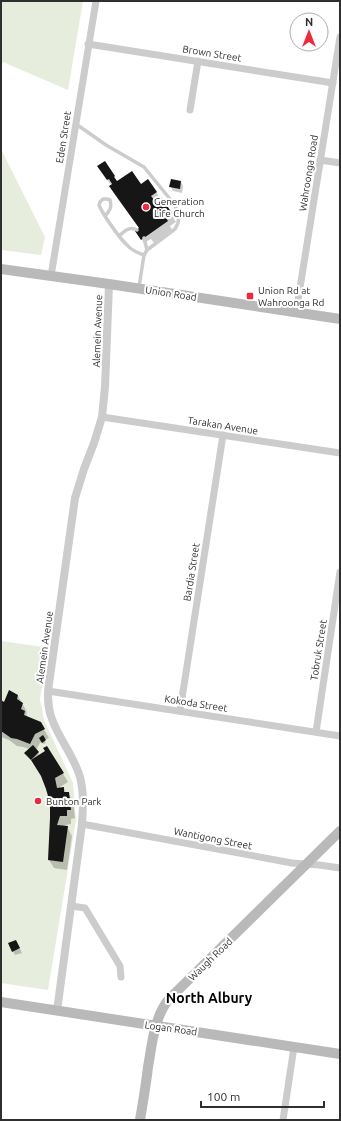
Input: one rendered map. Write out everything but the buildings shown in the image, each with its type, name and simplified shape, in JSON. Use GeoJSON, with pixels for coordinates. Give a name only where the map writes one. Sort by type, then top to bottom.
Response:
{"type":"FeatureCollection","features":[{"type":"Feature","properties":{"kind":"main road","name":"Union Road"},"geometry":{"type":"LineString","coordinates":[[1,268],[340,320]]}},
{"type":"Feature","properties":{"kind":"main road","name":"Waugh Road"},"geometry":{"type":"LineString","coordinates":[[140,1120],[152,1041],[161,1010],[169,999],[340,831]]}},
{"type":"Feature","properties":{"kind":"main road","name":"Logan Road"},"geometry":{"type":"LineString","coordinates":[[1,1002],[340,1054]]}},
{"type":"Feature","properties":{"kind":"street","name":"Eden Street"},"geometry":{"type":"LineString","coordinates":[[51,276],[96,1]]}},
{"type":"Feature","properties":{"kind":"street","name":"Wahroonga Road"},"geometry":{"type":"LineString","coordinates":[[296,313],[340,37]]}},
{"type":"Feature","properties":{"kind":"street","name":"Brown Street"},"geometry":{"type":"LineString","coordinates":[[88,44],[333,83]]}},
{"type":"Feature","properties":{"kind":"street"},"geometry":{"type":"LineString","coordinates":[[190,110],[198,61]]}},
{"type":"Feature","properties":{"kind":"street"},"geometry":{"type":"LineString","coordinates":[[320,160],[340,163]]}},
{"type":"Feature","properties":{"kind":"street","name":"Alemein Avenue"},"geometry":{"type":"LineString","coordinates":[[57,1011],[82,824],[83,798],[80,778],[72,758],[52,719],[48,706],[48,692],[75,498],[102,417],[105,387],[109,284]]}},
{"type":"Feature","properties":{"kind":"street","name":"Tarakan Avenue"},"geometry":{"type":"LineString","coordinates":[[102,417],[340,453]]}},
{"type":"Feature","properties":{"kind":"street","name":"Bardia Street"},"geometry":{"type":"LineString","coordinates":[[180,711],[223,435]]}},
{"type":"Feature","properties":{"kind":"street","name":"Tobruk Street"},"geometry":{"type":"LineString","coordinates":[[316,732],[340,572]]}},
{"type":"Feature","properties":{"kind":"street","name":"Kokoda Street"},"geometry":{"type":"LineString","coordinates":[[48,692],[340,736]]}},
{"type":"Feature","properties":{"kind":"street","name":"Wantigong Street"},"geometry":{"type":"LineString","coordinates":[[82,824],[292,864],[340,868]]}},
{"type":"Feature","properties":{"kind":"street"},"geometry":{"type":"LineString","coordinates":[[71,906],[85,908],[120,966],[121,977]]}},
{"type":"Feature","properties":{"kind":"street"},"geometry":{"type":"LineString","coordinates":[[283,1120],[294,1047]]}},
{"type":"Feature","properties":{"kind":"lane"},"geometry":{"type":"LineString","coordinates":[[75,124],[106,145],[144,167],[174,204],[179,215],[178,223],[175,229],[147,250],[144,255],[139,288]]}},
{"type":"Feature","properties":{"kind":"lane"},"geometry":{"type":"LineString","coordinates":[[105,216],[110,210],[111,206],[110,200],[103,198],[99,205],[105,216],[119,236],[128,247],[144,255]]}},
{"type":"Feature","properties":{"kind":"lane"},"geometry":{"type":"LineString","coordinates":[[119,236],[127,229],[131,228],[137,230]]}},
{"type":"Feature","properties":{"kind":"lane"},"geometry":{"type":"LineString","coordinates":[[144,238],[147,250]]}},
{"type":"Feature","properties":{"kind":"green space"},"geometry":{"type":"Polygon","coordinates":[[[1,1],[83,1],[68,90],[3,62],[1,69],[1,1]]]}},
{"type":"Feature","properties":{"kind":"green space"},"geometry":{"type":"Polygon","coordinates":[[[1,149],[45,237],[41,255],[1,250],[1,149]]]}},
{"type":"Feature","properties":{"kind":"green space","name":"Bunton Park"},"geometry":{"type":"Polygon","coordinates":[[[1,641],[49,648],[40,699],[44,720],[73,783],[76,820],[48,990],[1,983],[1,641]]]}},
{"type":"Feature","properties":{"kind":"place","name":"Generation Life Church"},"geometry":{"type":"Point","coordinates":[146,207]}},
{"type":"Feature","properties":{"kind":"place","name":"Union Rd at Wahroonga Rd"},"geometry":{"type":"Point","coordinates":[250,296]}},
{"type":"Feature","properties":{"kind":"place","name":"Bunton Park"},"geometry":{"type":"Point","coordinates":[38,801]}},
{"type":"Feature","properties":{"kind":"district","name":"North Albury"},"geometry":{"type":"Point","coordinates":[209,998]}}]}
